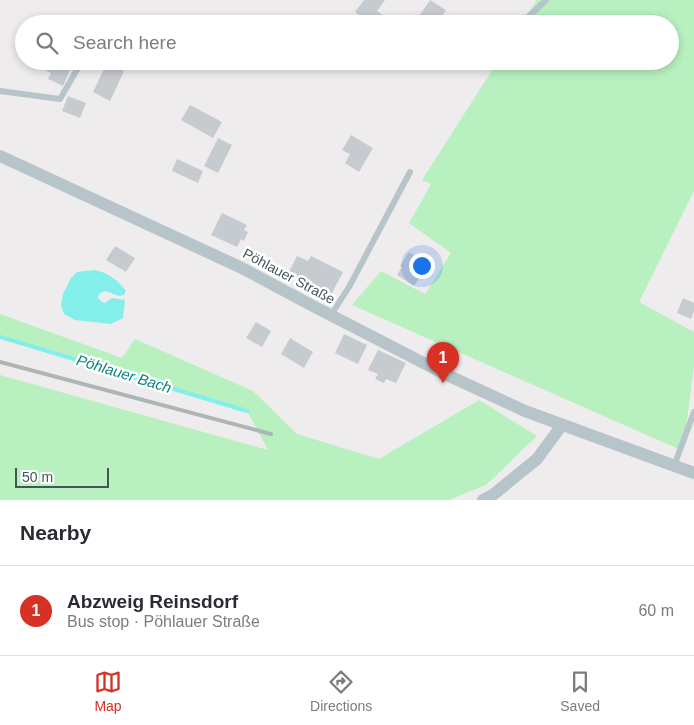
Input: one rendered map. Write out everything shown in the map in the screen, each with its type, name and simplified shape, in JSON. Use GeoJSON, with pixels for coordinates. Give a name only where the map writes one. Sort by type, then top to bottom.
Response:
{"type":"FeatureCollection","features":[{"type":"Feature","properties":{"kind":"street","name":"Pöhlauer Straße"},"geometry":{"type":"LineString","coordinates":[[0,156],[242,268],[445,374],[525,411],[694,474]]}},
{"type":"Feature","properties":{"kind":"street"},"geometry":{"type":"LineString","coordinates":[[482,500],[494,494],[537,459],[562,425]]}},
{"type":"Feature","properties":{"kind":"lane"},"geometry":{"type":"LineString","coordinates":[[530,15],[546,0]]}},
{"type":"Feature","properties":{"kind":"lane"},"geometry":{"type":"LineString","coordinates":[[0,91],[60,99],[77,70]]}},
{"type":"Feature","properties":{"kind":"lane"},"geometry":{"type":"LineString","coordinates":[[331,315],[349,287],[410,172]]}},
{"type":"Feature","properties":{"kind":"lane"},"geometry":{"type":"LineString","coordinates":[[674,466],[694,412]]}},
{"type":"Feature","properties":{"kind":"green space"},"geometry":{"type":"Polygon","coordinates":[[[537,0],[694,0],[694,191],[639,302],[694,332],[694,366],[683,451],[352,305],[381,271],[425,294],[451,253],[409,223],[431,184],[422,180],[492,70],[679,70],[679,15],[528,15],[537,0]]]}},
{"type":"Feature","properties":{"kind":"green space"},"geometry":{"type":"Polygon","coordinates":[[[0,314],[122,358],[135,339],[253,391],[297,434],[379,459],[479,400],[537,436],[486,485],[449,500],[0,500],[0,375],[268,450],[247,411],[0,337],[0,314]]]}},
{"type":"Feature","properties":{"kind":"water"},"geometry":{"type":"Polygon","coordinates":[[[94,270],[112,277],[126,291],[124,295],[119,296],[105,291],[99,294],[98,298],[105,303],[112,298],[125,300],[123,318],[111,324],[75,320],[64,314],[61,305],[63,294],[71,278],[77,272],[94,270]]]}},
{"type":"Feature","properties":{"kind":"building"},"geometry":{"type":"Polygon","coordinates":[[[364,0],[385,0],[377,11],[383,15],[359,15],[355,12],[364,0]]]}},
{"type":"Feature","properties":{"kind":"building"},"geometry":{"type":"Polygon","coordinates":[[[430,0],[446,10],[443,15],[420,15],[430,0]]]}},
{"type":"Feature","properties":{"kind":"building"},"geometry":{"type":"Polygon","coordinates":[[[45,70],[70,70],[63,86],[48,79],[51,73],[45,70]]]}},
{"type":"Feature","properties":{"kind":"building"},"geometry":{"type":"Polygon","coordinates":[[[104,70],[124,71],[110,101],[93,92],[104,70]]]}},
{"type":"Feature","properties":{"kind":"building"},"geometry":{"type":"Polygon","coordinates":[[[68,96],[86,103],[80,118],[62,111],[68,96]]]}},
{"type":"Feature","properties":{"kind":"building"},"geometry":{"type":"Polygon","coordinates":[[[190,105],[222,122],[213,138],[181,120],[190,105]]]}},
{"type":"Feature","properties":{"kind":"building"},"geometry":{"type":"Polygon","coordinates":[[[351,135],[373,148],[359,172],[345,163],[350,154],[342,150],[351,135]]]}},
{"type":"Feature","properties":{"kind":"building"},"geometry":{"type":"Polygon","coordinates":[[[218,138],[232,145],[218,173],[204,166],[218,138]]]}},
{"type":"Feature","properties":{"kind":"building"},"geometry":{"type":"Polygon","coordinates":[[[177,159],[203,171],[198,183],[172,171],[177,159]]]}},
{"type":"Feature","properties":{"kind":"building"},"geometry":{"type":"Polygon","coordinates":[[[222,213],[247,225],[244,230],[248,232],[244,241],[241,239],[237,247],[211,235],[222,213]]]}},
{"type":"Feature","properties":{"kind":"building"},"geometry":{"type":"Polygon","coordinates":[[[115,246],[135,258],[126,272],[106,260],[115,246]]]}},
{"type":"Feature","properties":{"kind":"building"},"geometry":{"type":"Polygon","coordinates":[[[409,252],[428,265],[414,286],[397,275],[402,267],[400,266],[409,252]]]}},
{"type":"Feature","properties":{"kind":"building"},"geometry":{"type":"Polygon","coordinates":[[[297,256],[308,261],[311,256],[343,272],[331,295],[288,274],[297,256]]]}},
{"type":"Feature","properties":{"kind":"building"},"geometry":{"type":"Polygon","coordinates":[[[683,298],[694,303],[691,319],[677,313],[683,298]]]}},
{"type":"Feature","properties":{"kind":"building"},"geometry":{"type":"Polygon","coordinates":[[[256,322],[271,331],[262,347],[246,338],[256,322]]]}},
{"type":"Feature","properties":{"kind":"building"},"geometry":{"type":"Polygon","coordinates":[[[344,334],[367,345],[358,364],[335,353],[344,334]]]}},
{"type":"Feature","properties":{"kind":"building"},"geometry":{"type":"Polygon","coordinates":[[[290,338],[313,352],[304,368],[281,354],[290,338]]]}},
{"type":"Feature","properties":{"kind":"building"},"geometry":{"type":"Polygon","coordinates":[[[378,350],[406,363],[396,383],[386,379],[384,383],[375,379],[378,374],[368,370],[378,350]]]}},
{"type":"Feature","properties":{"kind":"waterway","name":"Pöhlauer Bach"},"geometry":{"type":"LineString","coordinates":[[0,337],[247,411]]}},
{"type":"Feature","properties":{"kind":"railway"},"geometry":{"type":"LineString","coordinates":[[0,362],[271,434]]}},
{"type":"Feature","properties":{"kind":"place","name":"Abzweig Reinsdorf"},"geometry":{"type":"Point","coordinates":[443,383]}}]}
